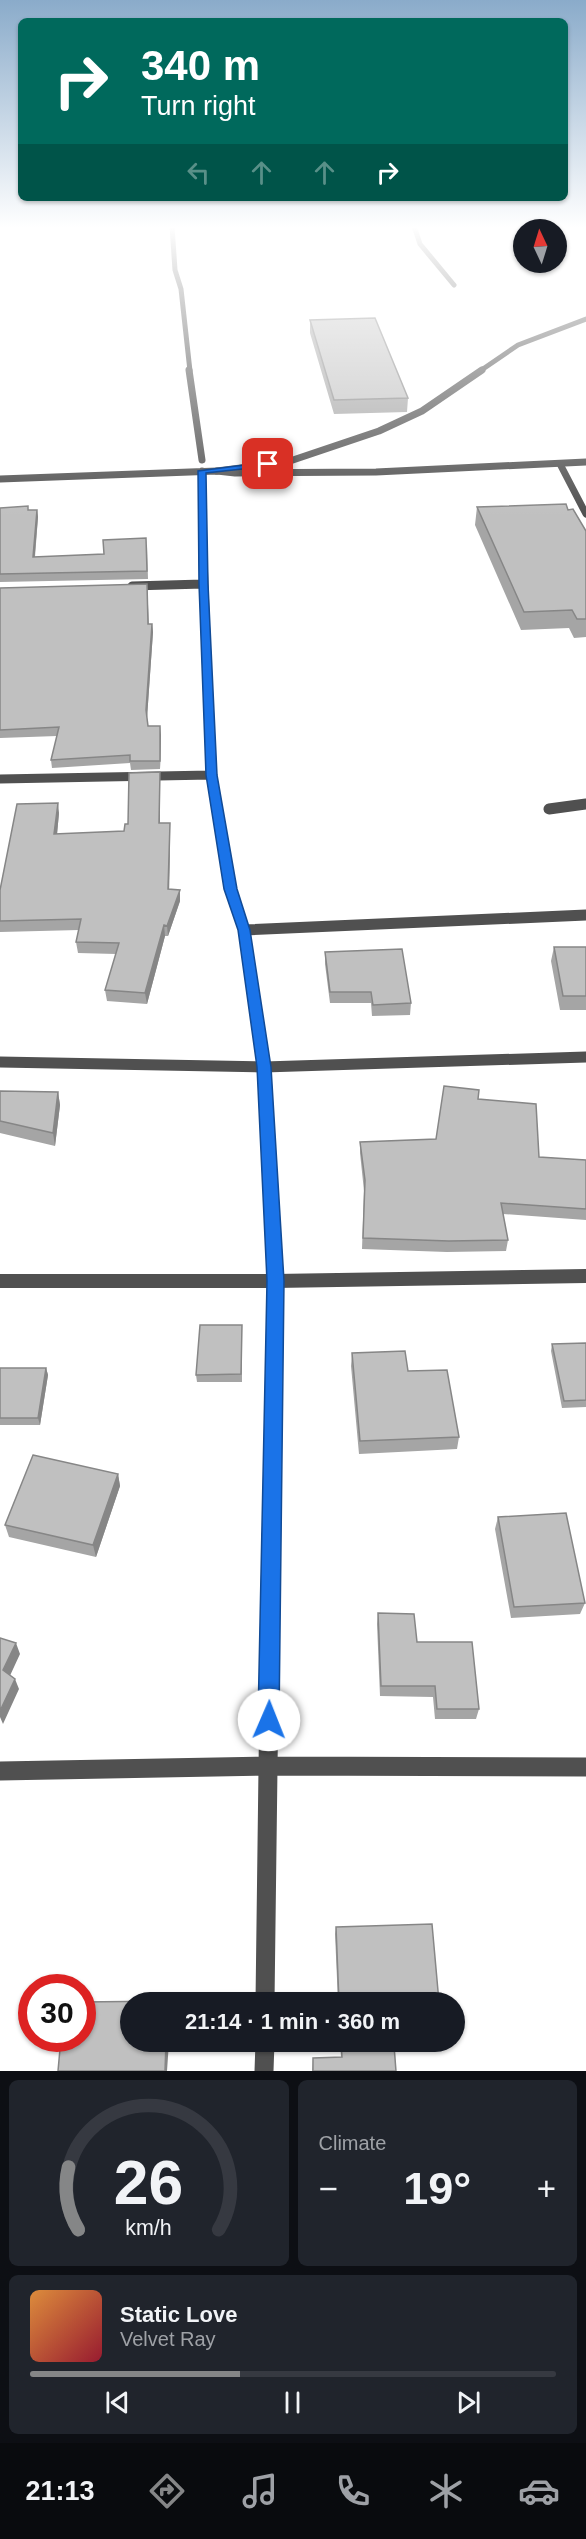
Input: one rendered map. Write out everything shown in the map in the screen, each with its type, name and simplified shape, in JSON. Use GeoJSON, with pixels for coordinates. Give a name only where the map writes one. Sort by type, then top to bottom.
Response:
{"type":"FeatureCollection","features":[{"type":"Feature","properties":{"kind":"street"},"geometry":{"type":"LineString","coordinates":[[184,323],[202,466],[203,584],[211,775],[231,889],[244,930],[264,1067],[275,1281],[265,1992]]}},
{"type":"Feature","properties":{"kind":"street"},"geometry":{"type":"LineString","coordinates":[[217,471],[287,462],[379,431],[422,411],[518,345],[576,323]]}},
{"type":"Feature","properties":{"kind":"street"},"geometry":{"type":"LineString","coordinates":[[0,479],[202,466],[235,473],[376,472],[586,462]]}},
{"type":"Feature","properties":{"kind":"street"},"geometry":{"type":"LineString","coordinates":[[560,464],[586,514]]}},
{"type":"Feature","properties":{"kind":"street"},"geometry":{"type":"LineString","coordinates":[[119,586],[203,584]]}},
{"type":"Feature","properties":{"kind":"street"},"geometry":{"type":"LineString","coordinates":[[0,779],[211,775]]}},
{"type":"Feature","properties":{"kind":"street"},"geometry":{"type":"LineString","coordinates":[[549,809],[586,804]]}},
{"type":"Feature","properties":{"kind":"street"},"geometry":{"type":"LineString","coordinates":[[244,930],[586,915]]}},
{"type":"Feature","properties":{"kind":"street"},"geometry":{"type":"LineString","coordinates":[[0,1062],[264,1067],[586,1057]]}},
{"type":"Feature","properties":{"kind":"street"},"geometry":{"type":"LineString","coordinates":[[0,1281],[275,1281],[586,1276]]}},
{"type":"Feature","properties":{"kind":"street"},"geometry":{"type":"LineString","coordinates":[[0,1771],[268,1766],[586,1767]]}},
{"type":"Feature","properties":{"kind":"street"},"geometry":{"type":"LineString","coordinates":[[264,2071],[265,2052]]}},
{"type":"Feature","properties":{"kind":"building"},"geometry":{"type":"Polygon","coordinates":[[[311,323],[377,323],[408,398],[334,400],[311,323]]]}},
{"type":"Feature","properties":{"kind":"building"},"geometry":{"type":"Polygon","coordinates":[[[566,504],[568,510],[573,509],[586,531],[586,619],[577,619],[572,610],[524,612],[477,507],[566,504]]]}},
{"type":"Feature","properties":{"kind":"building"},"geometry":{"type":"Polygon","coordinates":[[[28,506],[28,510],[37,510],[33,557],[104,554],[103,540],[146,538],[147,571],[0,574],[0,508],[28,506]]]}},
{"type":"Feature","properties":{"kind":"building"},"geometry":{"type":"Polygon","coordinates":[[[147,584],[148,624],[152,624],[146,710],[148,726],[160,726],[160,761],[130,761],[130,755],[51,760],[59,727],[0,730],[0,588],[147,584]]]}},
{"type":"Feature","properties":{"kind":"building"},"geometry":{"type":"Polygon","coordinates":[[[160,772],[159,823],[170,823],[168,889],[180,890],[167,926],[164,925],[145,993],[105,990],[119,943],[76,942],[81,919],[0,921],[0,890],[17,804],[58,803],[54,834],[124,831],[125,824],[128,824],[129,773],[160,772]]]}},
{"type":"Feature","properties":{"kind":"building"},"geometry":{"type":"Polygon","coordinates":[[[554,947],[586,947],[586,996],[563,996],[554,947]]]}},
{"type":"Feature","properties":{"kind":"building"},"geometry":{"type":"Polygon","coordinates":[[[402,949],[411,1003],[373,1005],[371,992],[330,992],[325,952],[402,949]]]}},
{"type":"Feature","properties":{"kind":"building"},"geometry":{"type":"Polygon","coordinates":[[[444,1086],[479,1090],[478,1099],[536,1104],[539,1157],[586,1160],[586,1209],[501,1203],[508,1240],[449,1241],[363,1238],[365,1180],[360,1142],[436,1139],[444,1086]]]}},
{"type":"Feature","properties":{"kind":"building"},"geometry":{"type":"Polygon","coordinates":[[[0,1091],[58,1092],[53,1133],[0,1121],[0,1091]]]}},
{"type":"Feature","properties":{"kind":"building"},"geometry":{"type":"Polygon","coordinates":[[[200,1325],[242,1325],[241,1374],[196,1375],[200,1325]]]}},
{"type":"Feature","properties":{"kind":"building"},"geometry":{"type":"Polygon","coordinates":[[[586,1343],[586,1400],[564,1401],[552,1344],[586,1343]]]}},
{"type":"Feature","properties":{"kind":"building"},"geometry":{"type":"Polygon","coordinates":[[[405,1351],[408,1371],[447,1370],[459,1437],[360,1441],[352,1353],[405,1351]]]}},
{"type":"Feature","properties":{"kind":"building"},"geometry":{"type":"Polygon","coordinates":[[[0,1368],[46,1368],[38,1418],[0,1418],[0,1368]]]}},
{"type":"Feature","properties":{"kind":"building"},"geometry":{"type":"Polygon","coordinates":[[[33,1455],[118,1474],[93,1545],[5,1525],[33,1455]]]}},
{"type":"Feature","properties":{"kind":"building"},"geometry":{"type":"Polygon","coordinates":[[[566,1513],[585,1603],[514,1607],[498,1517],[566,1513]]]}},
{"type":"Feature","properties":{"kind":"building"},"geometry":{"type":"Polygon","coordinates":[[[378,1613],[414,1614],[417,1642],[472,1642],[479,1709],[437,1709],[435,1686],[381,1686],[378,1613]]]}},
{"type":"Feature","properties":{"kind":"building"},"geometry":{"type":"Polygon","coordinates":[[[0,1638],[16,1643],[3,1670],[15,1679],[0,1711],[0,1638]]]}},
{"type":"Feature","properties":{"kind":"building"},"geometry":{"type":"Polygon","coordinates":[[[432,1924],[438,1992],[339,1992],[336,1927],[432,1924]]]}},
{"type":"Feature","properties":{"kind":"building"},"geometry":{"type":"Polygon","coordinates":[[[96,2002],[120,2002],[120,2052],[166,2052],[165,2071],[58,2071],[60,2052],[96,2052],[96,2002]]]}},
{"type":"Feature","properties":{"kind":"building"},"geometry":{"type":"Polygon","coordinates":[[[342,2052],[394,2052],[396,2071],[313,2071],[313,2058],[342,2057],[342,2052]]]}},
{"type":"Feature","properties":{"kind":"route"},"geometry":{"type":"LineString","coordinates":[[268,464],[202,471],[203,584],[211,775],[231,889],[244,930],[264,1067],[275,1281],[269,1720]]}}]}
